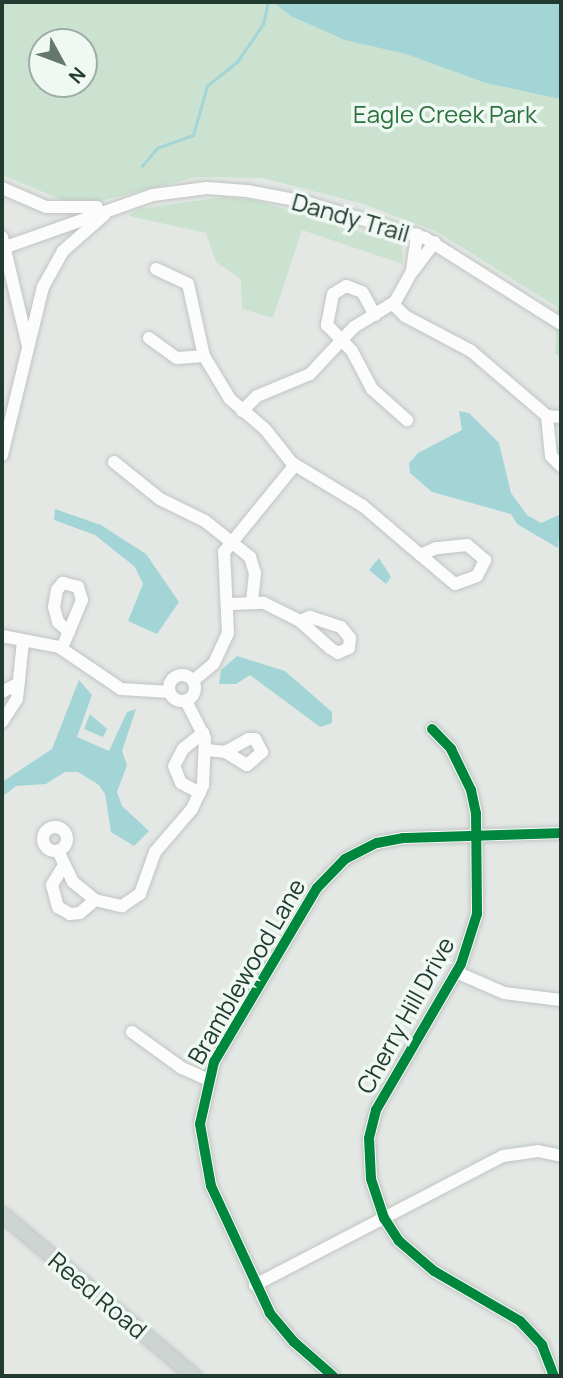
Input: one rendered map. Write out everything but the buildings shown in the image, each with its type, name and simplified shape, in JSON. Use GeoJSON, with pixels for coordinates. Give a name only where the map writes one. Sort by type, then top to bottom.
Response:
{"type":"FeatureCollection","features":[{"type":"Feature","properties":{"kind":"main road","name":"Reed Road"},"geometry":{"type":"LineString","coordinates":[[2,1214],[194,1376]]}},
{"type":"Feature","properties":{"kind":"street"},"geometry":{"type":"LineString","coordinates":[[2,188],[53,208],[118,205]]}},
{"type":"Feature","properties":{"kind":"street","name":"Dandy Trail"},"geometry":{"type":"LineString","coordinates":[[118,205],[175,191],[234,189],[305,202],[435,242],[561,324]]}},
{"type":"Feature","properties":{"kind":"street"},"geometry":{"type":"LineString","coordinates":[[28,346],[4,242],[118,205]]}},
{"type":"Feature","properties":{"kind":"street"},"geometry":{"type":"LineString","coordinates":[[2,455],[38,300],[57,258],[75,237],[118,205]]}},
{"type":"Feature","properties":{"kind":"street"},"geometry":{"type":"LineString","coordinates":[[412,271],[416,234]]}},
{"type":"Feature","properties":{"kind":"street"},"geometry":{"type":"LineString","coordinates":[[242,411],[257,396],[310,374],[339,340],[393,304],[412,271],[435,242]]}},
{"type":"Feature","properties":{"kind":"street"},"geometry":{"type":"LineString","coordinates":[[156,269],[180,277],[189,286],[204,356],[242,411],[268,432],[295,466],[351,498],[455,584],[478,576],[485,560],[467,545],[436,548],[420,555]]}},
{"type":"Feature","properties":{"kind":"street"},"geometry":{"type":"LineString","coordinates":[[375,315],[360,290],[338,288],[327,325],[355,355],[372,389],[407,420]]}},
{"type":"Feature","properties":{"kind":"street"},"geometry":{"type":"LineString","coordinates":[[393,304],[405,316],[471,351],[547,416],[561,417]]}},
{"type":"Feature","properties":{"kind":"street"},"geometry":{"type":"LineString","coordinates":[[149,338],[177,358],[204,356]]}},
{"type":"Feature","properties":{"kind":"street"},"geometry":{"type":"LineString","coordinates":[[547,416],[551,456],[561,466]]}},
{"type":"Feature","properties":{"kind":"street"},"geometry":{"type":"LineString","coordinates":[[114,462],[160,499],[205,521],[253,563],[251,602]]}},
{"type":"Feature","properties":{"kind":"street"},"geometry":{"type":"LineString","coordinates":[[194,680],[220,655],[228,633],[230,604],[222,566],[232,542],[295,466]]}},
{"type":"Feature","properties":{"kind":"street"},"geometry":{"type":"LineString","coordinates":[[62,648],[69,632],[82,600],[80,589],[69,584],[59,585],[54,600],[58,622],[69,632]]}},
{"type":"Feature","properties":{"kind":"street"},"geometry":{"type":"LineString","coordinates":[[230,604],[251,602],[300,621]]}},
{"type":"Feature","properties":{"kind":"street"},"geometry":{"type":"LineString","coordinates":[[2,636],[62,648],[117,688],[143,694],[170,692]]}},
{"type":"Feature","properties":{"kind":"street"},"geometry":{"type":"LineString","coordinates":[[2,722],[15,706],[23,641]]}},
{"type":"Feature","properties":{"kind":"street"},"geometry":{"type":"LineString","coordinates":[[170,692],[176,675],[194,680]]}},
{"type":"Feature","properties":{"kind":"street"},"geometry":{"type":"LineString","coordinates":[[186,701],[195,691],[194,680]]}},
{"type":"Feature","properties":{"kind":"street"},"geometry":{"type":"LineString","coordinates":[[2,692],[19,683]]}},
{"type":"Feature","properties":{"kind":"street"},"geometry":{"type":"LineString","coordinates":[[170,692],[176,699],[186,701]]}},
{"type":"Feature","properties":{"kind":"street"},"geometry":{"type":"LineString","coordinates":[[58,850],[77,886],[95,900],[122,906],[137,898],[155,852],[200,793],[206,750],[203,733],[186,701]]}},
{"type":"Feature","properties":{"kind":"street","name":"Cherry Hill Drive"},"geometry":{"type":"LineString","coordinates":[[432,729],[451,749],[468,781],[477,836],[477,914],[456,972],[376,1110],[368,1161],[384,1218],[415,1257],[530,1330],[542,1345],[554,1376]]}},
{"type":"Feature","properties":{"kind":"street"},"geometry":{"type":"LineString","coordinates":[[200,793],[179,781],[174,766],[187,744],[203,733]]}},
{"type":"Feature","properties":{"kind":"street"},"geometry":{"type":"LineString","coordinates":[[206,750],[225,752]]}},
{"type":"Feature","properties":{"kind":"street","name":"Bramblewood Lane"},"geometry":{"type":"LineString","coordinates":[[333,1376],[281,1328],[255,1285],[203,1160],[200,1115],[207,1079],[314,892],[338,864],[386,840],[561,833]]}},
{"type":"Feature","properties":{"kind":"street"},"geometry":{"type":"LineString","coordinates":[[64,865],[52,890],[61,910],[80,913],[95,900]]}},
{"type":"Feature","properties":{"kind":"street"},"geometry":{"type":"LineString","coordinates":[[456,972],[503,993],[561,1000]]}},
{"type":"Feature","properties":{"kind":"street"},"geometry":{"type":"LineString","coordinates":[[132,1032],[182,1068],[207,1079]]}},
{"type":"Feature","properties":{"kind":"street"},"geometry":{"type":"LineString","coordinates":[[255,1285],[503,1156],[538,1151],[561,1156]]}},
{"type":"Feature","properties":{"kind":"green space","name":"Eagle Creek Park"},"geometry":{"type":"Polygon","coordinates":[[[2,2],[561,2],[561,357],[555,354],[557,307],[436,231],[360,203],[262,178],[196,177],[101,201],[70,203],[2,175],[2,2]]]}},
{"type":"Feature","properties":{"kind":"green space"},"geometry":{"type":"Polygon","coordinates":[[[224,197],[254,200],[402,244],[403,264],[302,230],[273,318],[242,309],[241,279],[216,262],[206,233],[129,216],[138,209],[224,197]]]}},
{"type":"Feature","properties":{"kind":"water"},"geometry":{"type":"Polygon","coordinates":[[[273,2],[561,2],[561,99],[486,83],[406,54],[345,40],[291,16],[273,2]]]}},
{"type":"Feature","properties":{"kind":"water"},"geometry":{"type":"Polygon","coordinates":[[[459,411],[469,413],[499,443],[511,493],[527,515],[541,523],[561,514],[558,548],[517,524],[511,514],[432,492],[410,473],[409,463],[418,453],[462,430],[459,411]]]}},
{"type":"Feature","properties":{"kind":"water"},"geometry":{"type":"Polygon","coordinates":[[[55,509],[101,525],[146,554],[179,602],[157,634],[128,621],[143,584],[135,567],[95,535],[54,520],[55,509]]]}},
{"type":"Feature","properties":{"kind":"water"},"geometry":{"type":"Polygon","coordinates":[[[379,558],[391,577],[386,584],[369,570],[379,558]]]}},
{"type":"Feature","properties":{"kind":"water"},"geometry":{"type":"Polygon","coordinates":[[[237,656],[285,671],[332,712],[332,723],[320,727],[250,675],[236,684],[219,684],[221,670],[237,656]]]}},
{"type":"Feature","properties":{"kind":"water"},"geometry":{"type":"Polygon","coordinates":[[[79,680],[92,695],[77,737],[109,751],[127,712],[136,709],[122,751],[127,765],[117,792],[122,806],[149,831],[134,846],[111,832],[105,794],[99,785],[78,772],[65,772],[46,784],[16,786],[2,797],[2,782],[52,749],[79,680]]]}},
{"type":"Feature","properties":{"kind":"water"},"geometry":{"type":"Polygon","coordinates":[[[90,714],[107,729],[103,737],[84,729],[90,714]]]}},
{"type":"Feature","properties":{"kind":"waterway"},"geometry":{"type":"LineString","coordinates":[[142,166],[157,148],[193,135],[207,86],[237,62],[263,24],[268,2]]}},
{"type":"Feature","properties":{"kind":"cycle path"},"geometry":{"type":"LineString","coordinates":[[432,729],[451,749],[471,790],[476,813],[477,914],[461,964],[376,1110],[369,1138],[371,1179],[384,1218],[399,1241],[434,1271],[520,1321],[542,1345],[554,1376]]}},
{"type":"Feature","properties":{"kind":"cycle path"},"geometry":{"type":"LineString","coordinates":[[333,1376],[294,1342],[270,1313],[211,1186],[200,1124],[214,1062],[317,888],[345,859],[377,843],[403,838],[561,833]]}}]}
